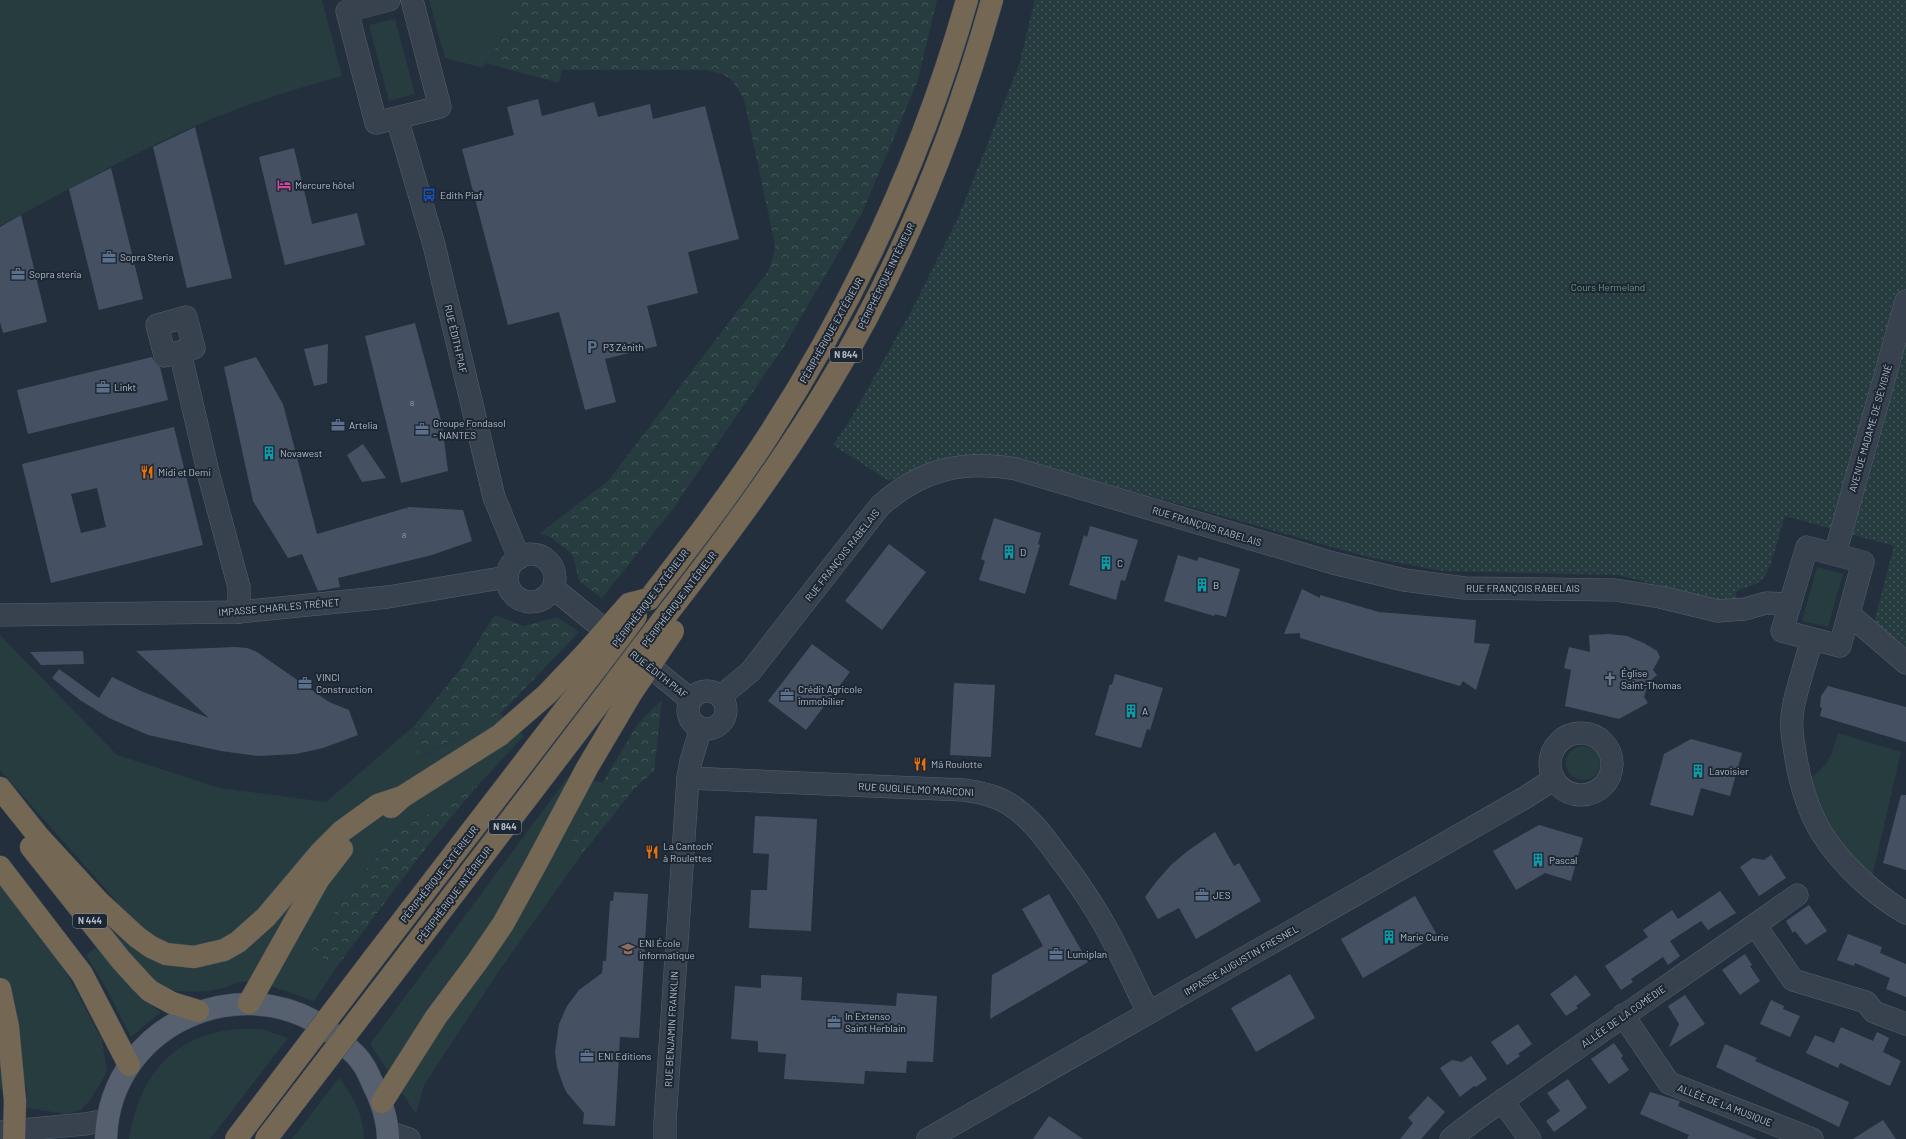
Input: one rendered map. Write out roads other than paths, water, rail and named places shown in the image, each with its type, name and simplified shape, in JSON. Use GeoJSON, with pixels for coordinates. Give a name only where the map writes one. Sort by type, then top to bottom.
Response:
{"type":"FeatureCollection","features":[{"type":"Feature","properties":{"kind":"highway","name":"PÉRIPHÉRIQUE EXTÉRIEUR"},"geometry":{"type":"LineString","coordinates":[[236,1139],[373,959],[592,660],[629,604],[649,599],[722,502],[768,437],[841,315],[872,254],[904,183],[938,94],[967,0]]}},
{"type":"Feature","properties":{"kind":"highway","name":"PÉRIPHÉRIQUE INTÉRIEUR"},"geometry":{"type":"LineString","coordinates":[[266,1139],[392,975],[624,686],[667,627],[733,528],[781,460],[828,385],[864,323],[898,255],[940,158],[966,84],[992,0]]}},
{"type":"Feature","properties":{"kind":"highway"},"geometry":{"type":"LineString","coordinates":[[248,1003],[318,880],[338,853],[402,797],[500,735],[546,695],[592,660]]}},
{"type":"Feature","properties":{"kind":"highway"},"geometry":{"type":"LineString","coordinates":[[382,1102],[436,1017],[477,962],[502,924],[587,768],[624,686]]}},
{"type":"Feature","properties":{"kind":"highway"},"geometry":{"type":"LineString","coordinates":[[0,788],[39,837],[118,920],[151,947],[166,954],[187,957],[208,955],[224,950],[238,942],[266,917],[320,853],[342,831],[378,805],[402,797]]}},
{"type":"Feature","properties":{"kind":"highway","name":"N 444"},"geometry":{"type":"LineString","coordinates":[[0,809],[121,960],[141,982],[150,991],[172,1003],[198,1012]]}},
{"type":"Feature","properties":{"kind":"highway"},"geometry":{"type":"LineString","coordinates":[[0,867],[82,974],[129,1065]]}},
{"type":"Feature","properties":{"kind":"highway"},"geometry":{"type":"LineString","coordinates":[[0,989],[8,1027],[15,1101],[6,1134]]}},
{"type":"Feature","properties":{"kind":"main road"},"geometry":{"type":"LineString","coordinates":[[106,1130],[115,1091],[129,1065],[148,1042],[171,1025],[198,1012],[223,1005],[248,1003],[292,1011],[331,1031],[362,1063],[382,1102],[388,1136]]}},
{"type":"Feature","properties":{"kind":"street"},"geometry":{"type":"LineString","coordinates":[[382,1],[346,11],[376,123],[440,107],[412,0]]}},
{"type":"Feature","properties":{"kind":"street","name":"RUE ÉDITH PIAF"},"geometry":{"type":"LineString","coordinates":[[397,118],[434,245],[494,497],[519,558]]}},
{"type":"Feature","properties":{"kind":"street","name":"AVENUE MADAME DE SÉVIGNÉ"},"geometry":{"type":"LineString","coordinates":[[1835,554],[1906,301]]}},
{"type":"Feature","properties":{"kind":"street"},"geometry":{"type":"LineString","coordinates":[[180,352],[209,476],[239,587],[239,612]]}},
{"type":"Feature","properties":{"kind":"street","name":"RUE FRANÇOIS RABELAIS"},"geometry":{"type":"LineString","coordinates":[[721,696],[750,672],[880,506],[891,496],[921,478],[938,471],[965,465],[993,465],[1016,469],[1333,563],[1404,580],[1465,588],[1615,590],[1660,597],[1718,611],[1745,609],[1766,603],[1790,604]]}},
{"type":"Feature","properties":{"kind":"street"},"geometry":{"type":"LineString","coordinates":[[1807,547],[1835,554],[1863,562],[1840,646],[1782,631],[1807,547]]}},
{"type":"Feature","properties":{"kind":"street"},"geometry":{"type":"LineString","coordinates":[[533,554],[540,556],[547,560],[555,573],[553,588],[542,600],[534,602],[526,601],[518,598],[512,592],[507,577],[513,563],[519,558],[533,554]]}},
{"type":"Feature","properties":{"kind":"street","name":"IMPASSE CHARLES TRÉNET"},"geometry":{"type":"LineString","coordinates":[[0,615],[239,612],[388,597],[507,577]]}},
{"type":"Feature","properties":{"kind":"street","name":"RUE ÉDITH PIAF"},"geometry":{"type":"LineString","coordinates":[[553,588],[690,699]]}},
{"type":"Feature","properties":{"kind":"street"},"geometry":{"type":"LineString","coordinates":[[1849,614],[1906,663]]}},
{"type":"Feature","properties":{"kind":"street"},"geometry":{"type":"LineString","coordinates":[[1812,639],[1793,710],[1793,742],[1799,773],[1808,800],[1821,832],[1844,861],[1879,895],[1906,913]]}},
{"type":"Feature","properties":{"kind":"street"},"geometry":{"type":"LineString","coordinates":[[705,690],[711,690],[721,696],[726,708],[723,720],[713,728],[701,728],[691,722],[688,716],[688,704],[694,694],[705,690]]}},
{"type":"Feature","properties":{"kind":"street","name":"RUE BENJAMIN FRANKLIN"},"geometry":{"type":"LineString","coordinates":[[666,1139],[665,1122],[688,778],[691,761],[701,728]]}},
{"type":"Feature","properties":{"kind":"street","name":"RUE GUGLIELMO MARCONI"},"geometry":{"type":"LineString","coordinates":[[688,778],[963,790],[982,793],[1008,804],[1018,810],[1040,831],[1078,882],[1109,934],[1148,1012]]}},
{"type":"Feature","properties":{"kind":"street","name":"IMPASSE AUGUSTIN FRESNEL"},"geometry":{"type":"LineString","coordinates":[[928,1139],[1526,797],[1554,779]]}},
{"type":"Feature","properties":{"kind":"street","name":"ALLÉE DE LA COMÉDIE"},"geometry":{"type":"LineString","coordinates":[[1451,1139],[1468,1124],[1503,1102],[1623,1015],[1756,925],[1797,895]]}},
{"type":"Feature","properties":{"kind":"street"},"geometry":{"type":"LineString","coordinates":[[1756,925],[1793,980],[1866,1002],[1874,1012],[1906,1024]]}},
{"type":"Feature","properties":{"kind":"street","name":"ALLÉE DE LA MUSIQUE"},"geometry":{"type":"LineString","coordinates":[[1623,1015],[1669,1083],[1812,1139]]}},
{"type":"Feature","properties":{"kind":"street"},"geometry":{"type":"LineString","coordinates":[[1503,1102],[1530,1139]]}},
{"type":"Feature","properties":{"kind":"street"},"geometry":{"type":"LineString","coordinates":[[6,1134],[85,1124],[106,1130]]}},
{"type":"Feature","properties":{"kind":"street"},"geometry":{"type":"LineString","coordinates":[[6,1134],[35,1139]]}},
{"type":"Feature","properties":{"kind":"street"},"geometry":{"type":"LineString","coordinates":[[388,1136],[409,1139]]}},
{"type":"Feature","properties":{"kind":"place","name":"Mercure hôtel"},"geometry":{"type":"Point","coordinates":[284,185]}},
{"type":"Feature","properties":{"kind":"place","name":"Edith Piaf"},"geometry":{"type":"Point","coordinates":[429,195]}},
{"type":"Feature","properties":{"kind":"place","name":"Sopra Steria"},"geometry":{"type":"Point","coordinates":[109,257]}},
{"type":"Feature","properties":{"kind":"place","name":"Sopra steria"},"geometry":{"type":"Point","coordinates":[18,274]}},
{"type":"Feature","properties":{"kind":"place","name":"P3 Zénith"},"geometry":{"type":"Point","coordinates":[592,347]}},
{"type":"Feature","properties":{"kind":"place","name":"Linkt"},"geometry":{"type":"Point","coordinates":[103,387]}},
{"type":"Feature","properties":{"kind":"place","name":"Artelia"},"geometry":{"type":"Point","coordinates":[338,425]}},
{"type":"Feature","properties":{"kind":"place","name":"Groupe Fondasol - NANTES"},"geometry":{"type":"Point","coordinates":[422,429]}},
{"type":"Feature","properties":{"kind":"place","name":"Novawest"},"geometry":{"type":"Point","coordinates":[269,453]}},
{"type":"Feature","properties":{"kind":"place","name":"Midi et Demi"},"geometry":{"type":"Point","coordinates":[147,472]}},
{"type":"Feature","properties":{"kind":"place","name":"D"},"geometry":{"type":"Point","coordinates":[1009,552]}},
{"type":"Feature","properties":{"kind":"place","name":"C"},"geometry":{"type":"Point","coordinates":[1106,563]}},
{"type":"Feature","properties":{"kind":"place","name":"B"},"geometry":{"type":"Point","coordinates":[1202,585]}},
{"type":"Feature","properties":{"kind":"place","name":"Église Saint-Thomas"},"geometry":{"type":"Point","coordinates":[1610,679]}},
{"type":"Feature","properties":{"kind":"place","name":"VINCI Construction"},"geometry":{"type":"Point","coordinates":[305,683]}},
{"type":"Feature","properties":{"kind":"place","name":"Crédit Agricole immobilier"},"geometry":{"type":"Point","coordinates":[787,695]}},
{"type":"Feature","properties":{"kind":"place","name":"A"},"geometry":{"type":"Point","coordinates":[1131,711]}},
{"type":"Feature","properties":{"kind":"place","name":"Mã Roulotte"},"geometry":{"type":"Point","coordinates":[920,764]}},
{"type":"Feature","properties":{"kind":"place","name":"Lavoisier"},"geometry":{"type":"Point","coordinates":[1698,771]}},
{"type":"Feature","properties":{"kind":"place","name":"La Cantoch' à Roulettes"},"geometry":{"type":"Point","coordinates":[652,852]}},
{"type":"Feature","properties":{"kind":"place","name":"Pascal"},"geometry":{"type":"Point","coordinates":[1538,860]}},
{"type":"Feature","properties":{"kind":"place","name":"JES"},"geometry":{"type":"Point","coordinates":[1202,895]}},
{"type":"Feature","properties":{"kind":"place","name":"Marie Curie"},"geometry":{"type":"Point","coordinates":[1389,937]}},
{"type":"Feature","properties":{"kind":"place","name":"ENI École informatique"},"geometry":{"type":"Point","coordinates":[628,949]}},
{"type":"Feature","properties":{"kind":"place","name":"Lumiplan"},"geometry":{"type":"Point","coordinates":[1056,954]}},
{"type":"Feature","properties":{"kind":"place","name":"In Extenso Saint Herblain"},"geometry":{"type":"Point","coordinates":[834,1022]}},
{"type":"Feature","properties":{"kind":"place","name":"ENI Editions"},"geometry":{"type":"Point","coordinates":[587,1056]}},
{"type":"Feature","properties":{"kind":"park label","name":"Cours Hermeland"},"geometry":{"type":"Point","coordinates":[1608,287]}}]}
